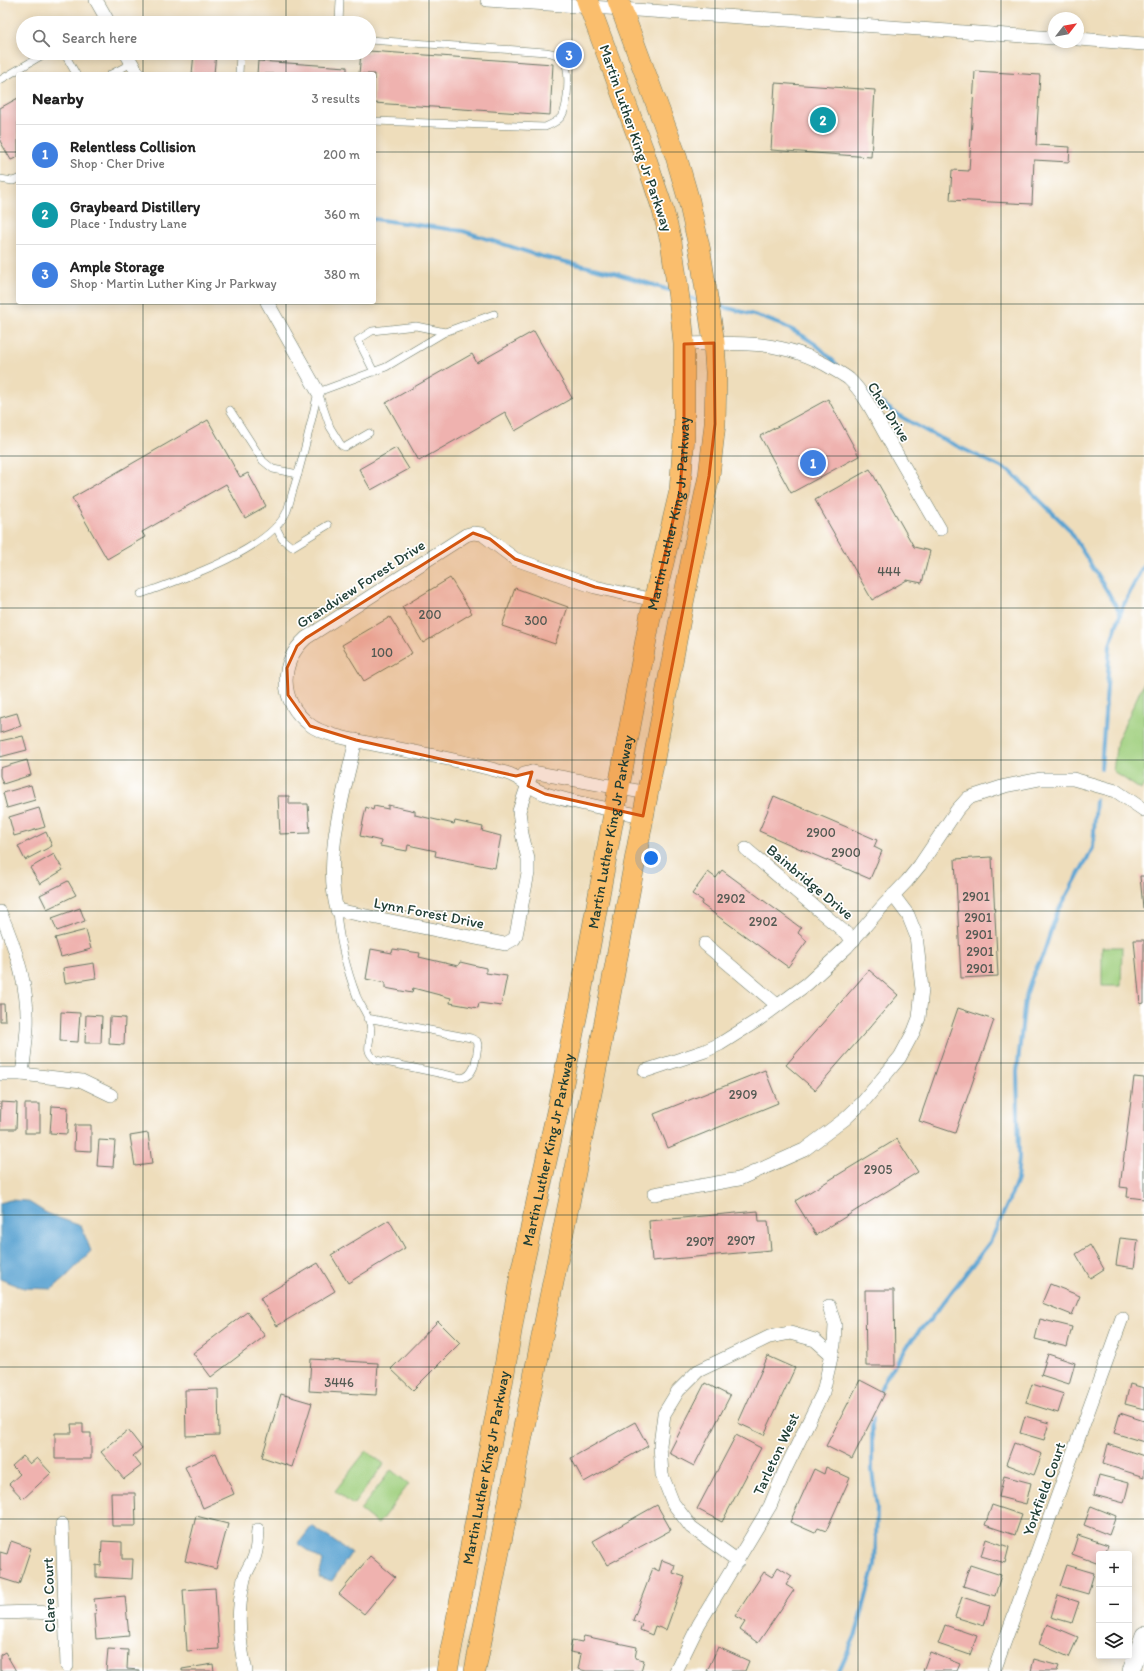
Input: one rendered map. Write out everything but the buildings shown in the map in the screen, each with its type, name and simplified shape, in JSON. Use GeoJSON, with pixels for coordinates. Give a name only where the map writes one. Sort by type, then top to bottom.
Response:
{"type":"FeatureCollection","features":[{"type":"Feature","properties":{"kind":"main road","name":"Martin Luther King Jr Parkway"},"geometry":{"type":"LineString","coordinates":[[447,1671],[502,1384],[521,1273],[559,1103],[580,998],[618,787],[654,600],[680,491],[684,436],[684,344],[671,241],[662,207],[588,4]]}},
{"type":"Feature","properties":{"kind":"main road","name":"Martin Luther King Jr Parkway"},"geometry":{"type":"LineString","coordinates":[[475,1671],[601,1043],[643,816],[709,476],[716,424],[716,372],[714,343],[700,251],[687,194],[676,156],[620,4]]}},
{"type":"Feature","properties":{"kind":"street"},"geometry":{"type":"LineString","coordinates":[[487,0],[620,4],[1048,38]]}},
{"type":"Feature","properties":{"kind":"street"},"geometry":{"type":"LineString","coordinates":[[102,2],[107,16]]}},
{"type":"Feature","properties":{"kind":"street"},"geometry":{"type":"LineString","coordinates":[[1084,39],[1144,44]]}},
{"type":"Feature","properties":{"kind":"street"},"geometry":{"type":"LineString","coordinates":[[268,304],[318,392]]}},
{"type":"Feature","properties":{"kind":"street","name":"Cher Drive"},"geometry":{"type":"LineString","coordinates":[[684,344],[756,344],[801,353],[817,359],[848,379],[862,394],[940,529]]}},
{"type":"Feature","properties":{"kind":"street","name":"Grandview Forest Drive"},"geometry":{"type":"LineString","coordinates":[[643,816],[545,794],[528,786],[516,776],[473,764],[356,740],[319,730],[310,726],[302,719],[294,708],[288,696],[286,680],[287,668],[297,646],[306,638],[466,536],[473,534],[482,534],[515,559],[587,584],[654,600]]}},
{"type":"Feature","properties":{"kind":"street"},"geometry":{"type":"LineString","coordinates":[[337,910],[335,900],[334,872],[336,823],[356,740]]}},
{"type":"Feature","properties":{"kind":"street","name":"Grandview Forest Drive"},"geometry":{"type":"LineString","coordinates":[[516,776],[532,772],[648,793]]}},
{"type":"Feature","properties":{"kind":"street","name":"Lynn Forest Drive"},"geometry":{"type":"LineString","coordinates":[[337,910],[505,944],[510,942],[516,935],[528,872],[528,859],[522,834],[519,811],[532,772]]}},
{"type":"Feature","properties":{"kind":"street","name":"Bainbridge Drive"},"geometry":{"type":"LineString","coordinates":[[645,1071],[705,1051],[758,1020],[806,984],[854,940],[920,865],[957,810],[968,798],[1005,786],[1040,779],[1073,779],[1116,791],[1144,810]]}},
{"type":"Feature","properties":{"kind":"street","name":"Bainbridge Drive"},"geometry":{"type":"LineString","coordinates":[[746,849],[854,940]]}},
{"type":"Feature","properties":{"kind":"street"},"geometry":{"type":"LineString","coordinates":[[654,1194],[739,1179],[804,1150],[845,1119],[863,1102],[900,1057],[914,1032],[919,1018],[922,989],[916,935],[908,915],[893,895]]}},
{"type":"Feature","properties":{"kind":"street"},"geometry":{"type":"LineString","coordinates":[[0,912],[18,958],[24,986],[27,1027],[22,1074]]}},
{"type":"Feature","properties":{"kind":"street"},"geometry":{"type":"LineString","coordinates":[[705,944],[778,1005]]}},
{"type":"Feature","properties":{"kind":"street"},"geometry":{"type":"LineString","coordinates":[[0,1074],[22,1074],[82,1081],[111,1095]]}},
{"type":"Feature","properties":{"kind":"street","name":"Tarleton West"},"geometry":{"type":"LineString","coordinates":[[676,1671],[699,1624],[770,1506],[785,1470],[823,1392],[834,1345],[835,1325],[829,1306]]}},
{"type":"Feature","properties":{"kind":"street","name":"Yorkfield Court"},"geometry":{"type":"LineString","coordinates":[[994,1671],[1122,1318]]}},
{"type":"Feature","properties":{"kind":"street"},"geometry":{"type":"LineString","coordinates":[[738,1561],[691,1527],[674,1503],[662,1474],[660,1445],[664,1414],[678,1391],[698,1371],[769,1337],[790,1333],[815,1340],[832,1355]]}},
{"type":"Feature","properties":{"kind":"street","name":"Clare Court"},"geometry":{"type":"LineString","coordinates":[[62,1524],[67,1666]]}},
{"type":"Feature","properties":{"kind":"street"},"geometry":{"type":"LineString","coordinates":[[246,1671],[240,1639],[239,1620],[244,1579],[257,1548],[258,1530]]}},
{"type":"Feature","properties":{"kind":"street"},"geometry":{"type":"LineString","coordinates":[[0,1613],[33,1612],[65,1614]]}},
{"type":"Feature","properties":{"kind":"street"},"geometry":{"type":"LineString","coordinates":[[1131,1671],[1144,1635]]}},
{"type":"Feature","properties":{"kind":"lane"},"geometry":{"type":"LineString","coordinates":[[339,16],[340,0]]}},
{"type":"Feature","properties":{"kind":"lane"},"geometry":{"type":"LineString","coordinates":[[376,40],[546,52],[555,54],[564,60],[568,71],[565,108],[560,118],[545,127],[376,121]]}},
{"type":"Feature","properties":{"kind":"lane"},"geometry":{"type":"LineString","coordinates":[[0,80],[34,60]]}},
{"type":"Feature","properties":{"kind":"lane"},"geometry":{"type":"LineString","coordinates":[[68,60],[75,72]]}},
{"type":"Feature","properties":{"kind":"lane"},"geometry":{"type":"LineString","coordinates":[[238,72],[239,60]]}},
{"type":"Feature","properties":{"kind":"lane"},"geometry":{"type":"LineString","coordinates":[[115,72],[132,63]]}},
{"type":"Feature","properties":{"kind":"lane"},"geometry":{"type":"LineString","coordinates":[[0,178],[16,179]]}},
{"type":"Feature","properties":{"kind":"lane"},"geometry":{"type":"LineString","coordinates":[[318,392],[386,367],[445,332],[494,314]]}},
{"type":"Feature","properties":{"kind":"lane"},"geometry":{"type":"LineString","coordinates":[[374,372],[358,340],[372,331],[416,326],[445,332]]}},
{"type":"Feature","properties":{"kind":"lane"},"geometry":{"type":"LineString","coordinates":[[318,392],[330,428],[341,445],[345,446],[369,433]]}},
{"type":"Feature","properties":{"kind":"lane"},"geometry":{"type":"LineString","coordinates":[[141,594],[210,568],[260,540],[276,527],[287,512],[318,392]]}},
{"type":"Feature","properties":{"kind":"lane"},"geometry":{"type":"LineString","coordinates":[[230,410],[263,461],[273,468],[298,474]]}},
{"type":"Feature","properties":{"kind":"lane"},"geometry":{"type":"LineString","coordinates":[[276,527],[282,539],[292,547],[328,525]]}},
{"type":"Feature","properties":{"kind":"lane"},"geometry":{"type":"LineString","coordinates":[[337,910],[339,934],[347,971],[371,1031],[368,1050],[370,1056],[376,1060],[462,1078],[468,1076],[472,1072],[478,1045],[477,1041],[471,1038],[367,1018]]}},
{"type":"Feature","properties":{"kind":"highlighted area"},"geometry":{"type":"Polygon","coordinates":[[[714,343],[715,424],[709,476],[643,816],[545,794],[528,786],[532,772],[516,776],[356,740],[310,726],[288,695],[287,668],[297,646],[306,638],[473,533],[490,539],[515,559],[595,587],[654,600],[680,491],[684,436],[684,344],[714,343]]]}},
{"type":"Feature","properties":{"kind":"green space"},"geometry":{"type":"Polygon","coordinates":[[[1144,682],[1144,784],[1141,790],[1113,771],[1117,741],[1144,682]]]}},
{"type":"Feature","properties":{"kind":"green space"},"geometry":{"type":"Polygon","coordinates":[[[1102,947],[1122,947],[1121,986],[1102,986],[1102,947]]]}},
{"type":"Feature","properties":{"kind":"green space"},"geometry":{"type":"Polygon","coordinates":[[[366,1451],[384,1464],[353,1505],[335,1491],[366,1451]]]}},
{"type":"Feature","properties":{"kind":"green space"},"geometry":{"type":"Polygon","coordinates":[[[391,1470],[409,1484],[378,1524],[360,1510],[391,1470]]]}},
{"type":"Feature","properties":{"kind":"water"},"geometry":{"type":"Polygon","coordinates":[[[10,1200],[27,1201],[48,1214],[81,1226],[91,1251],[52,1289],[24,1288],[0,1279],[0,1203],[10,1200]]]}},
{"type":"Feature","properties":{"kind":"water"},"geometry":{"type":"Polygon","coordinates":[[[312,1526],[351,1553],[332,1581],[319,1577],[323,1561],[298,1544],[312,1526]]]}},
{"type":"Feature","properties":{"kind":"waterway"},"geometry":{"type":"LineString","coordinates":[[376,219],[463,231],[540,256],[615,273],[672,291]]}},
{"type":"Feature","properties":{"kind":"waterway"},"geometry":{"type":"LineString","coordinates":[[686,296],[700,302]]}},
{"type":"Feature","properties":{"kind":"waterway"},"geometry":{"type":"LineString","coordinates":[[715,305],[767,319],[792,330],[815,344],[837,365]]}},
{"type":"Feature","properties":{"kind":"waterway"},"geometry":{"type":"LineString","coordinates":[[867,393],[898,415],[928,432],[1011,472],[1069,529],[1120,612]]}},
{"type":"Feature","properties":{"kind":"waterway"},"geometry":{"type":"LineString","coordinates":[[1101,769],[1110,645],[1123,606],[1144,564]]}},
{"type":"Feature","properties":{"kind":"waterway"},"geometry":{"type":"LineString","coordinates":[[878,1394],[885,1379],[913,1338],[929,1321],[990,1242],[1017,1180],[1019,1157],[1017,1072],[1025,999],[1032,977],[1043,955],[1056,915],[1093,848],[1096,800]]}},
{"type":"Feature","properties":{"kind":"waterway"},"geometry":{"type":"LineString","coordinates":[[839,1671],[856,1634],[875,1565],[877,1508],[872,1470],[872,1416]]}},
{"type":"Feature","properties":{"kind":"place","name":"Ample Storage"},"geometry":{"type":"Point","coordinates":[569,55]}},
{"type":"Feature","properties":{"kind":"place","name":"Graybeard Distillery"},"geometry":{"type":"Point","coordinates":[823,120]}},
{"type":"Feature","properties":{"kind":"place","name":"Relentless Collision"},"geometry":{"type":"Point","coordinates":[813,463]}}]}
